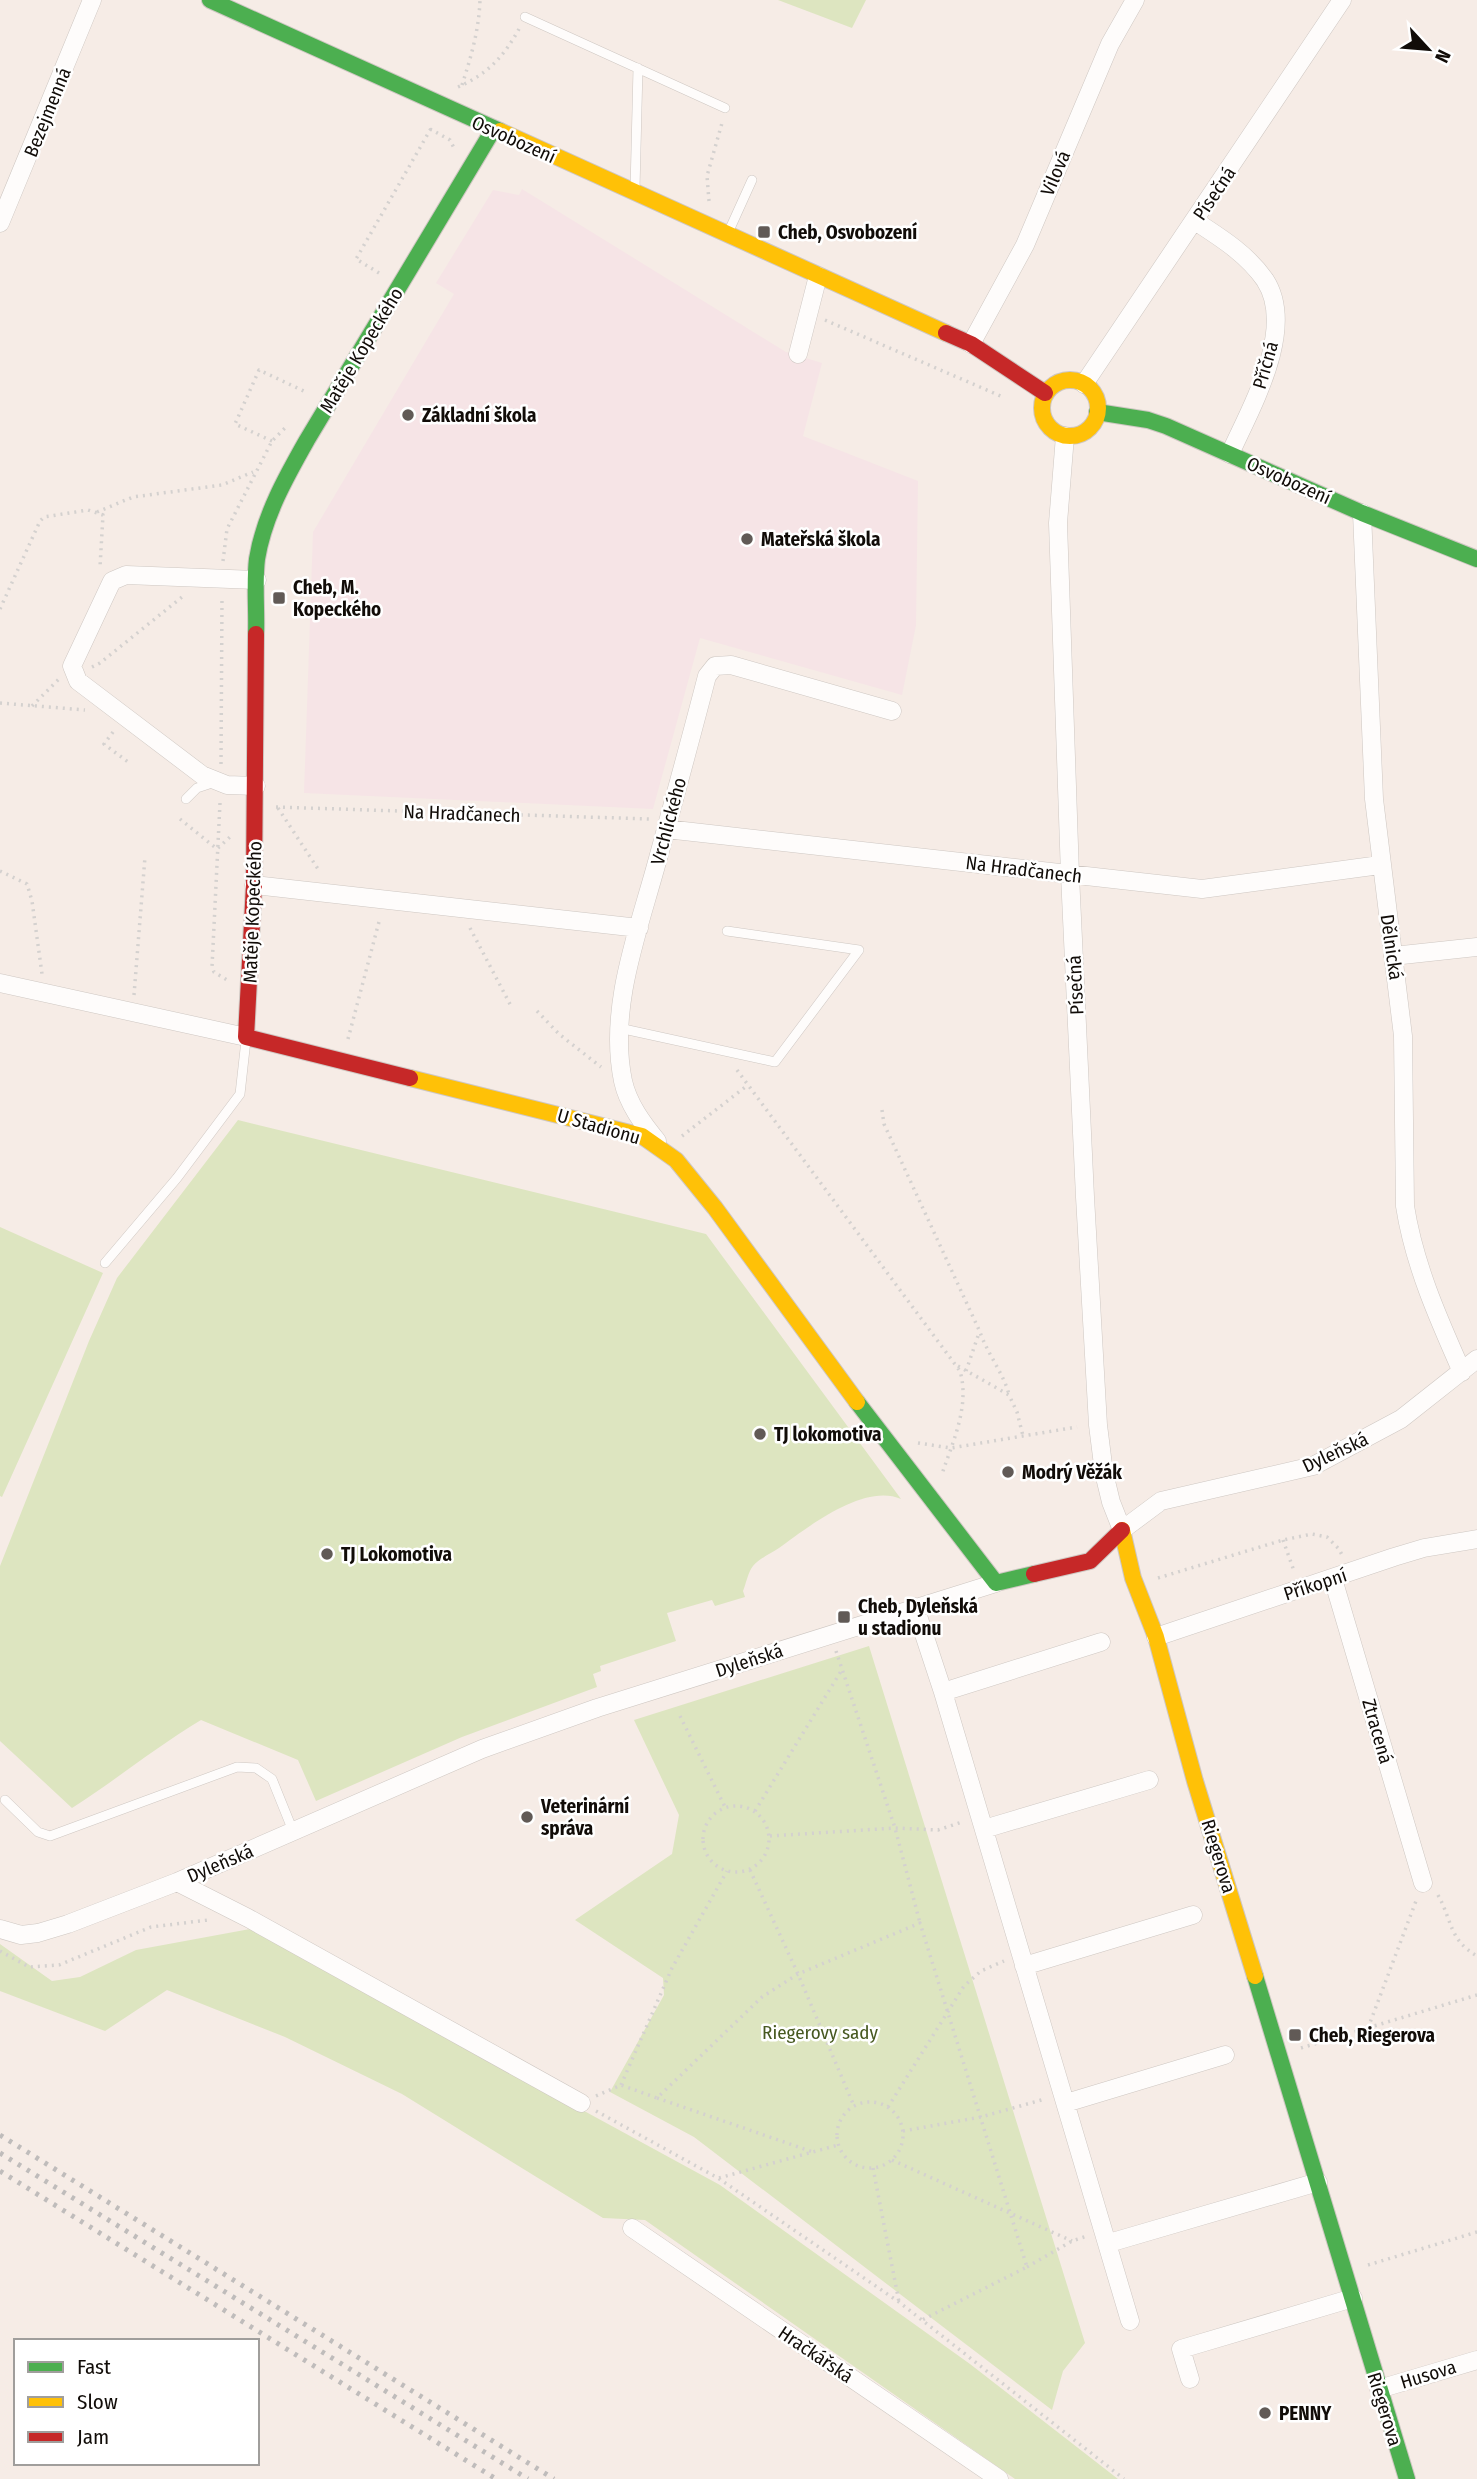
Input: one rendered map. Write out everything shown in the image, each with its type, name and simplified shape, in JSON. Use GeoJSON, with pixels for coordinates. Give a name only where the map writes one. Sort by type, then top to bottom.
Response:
{"type":"FeatureCollection","features":[{"type":"Feature","properties":{"kind":"street","name":"Bezejmenná"},"geometry":{"type":"LineString","coordinates":[[0,223],[92,0]]}},
{"type":"Feature","properties":{"kind":"street","name":"Osvobození"},"geometry":{"type":"LineString","coordinates":[[210,0],[971,344],[1045,393]]}},
{"type":"Feature","properties":{"kind":"street","name":"Vilová"},"geometry":{"type":"LineString","coordinates":[[971,344],[1025,245],[1110,44],[1135,0]]}},
{"type":"Feature","properties":{"kind":"street","name":"Písečná"},"geometry":{"type":"LineString","coordinates":[[1084,384],[1342,0]]}},
{"type":"Feature","properties":{"kind":"street","name":"Matěje Kopeckého"},"geometry":{"type":"LineString","coordinates":[[246,1037],[256,806],[257,560],[262,537],[272,509],[309,439],[493,130]]}},
{"type":"Feature","properties":{"kind":"street","name":"Příčná"},"geometry":{"type":"LineString","coordinates":[[1195,221],[1230,244],[1253,265],[1266,282],[1275,316],[1272,351],[1267,368],[1230,454]]}},
{"type":"Feature","properties":{"kind":"street"},"geometry":{"type":"LineString","coordinates":[[798,354],[818,276]]}},
{"type":"Feature","properties":{"kind":"street"},"geometry":{"type":"LineString","coordinates":[[1071,380],[1084,384],[1096,396],[1097,412],[1093,425],[1078,435],[1065,436],[1051,430],[1042,413],[1045,393],[1061,381],[1071,380]]}},
{"type":"Feature","properties":{"kind":"street","name":"Osvobození"},"geometry":{"type":"LineString","coordinates":[[1097,412],[1148,420],[1362,513],[1477,559]]}},
{"type":"Feature","properties":{"kind":"street","name":"Písečná"},"geometry":{"type":"LineString","coordinates":[[1065,436],[1058,523],[1085,1197],[1098,1425],[1104,1473],[1122,1530]]}},
{"type":"Feature","properties":{"kind":"street","name":"Dělnická"},"geometry":{"type":"LineString","coordinates":[[1362,513],[1374,799],[1403,1036],[1404,1176],[1409,1231],[1431,1301],[1462,1372]]}},
{"type":"Feature","properties":{"kind":"street"},"geometry":{"type":"LineString","coordinates":[[256,786],[227,785],[202,775],[78,681],[72,666],[112,580],[126,575],[257,580]]}},
{"type":"Feature","properties":{"kind":"street","name":"Vrchlického"},"geometry":{"type":"LineString","coordinates":[[663,1150],[644,1125],[624,1083],[619,1028],[623,992],[639,928],[707,676],[715,666],[731,665],[892,711]]}},
{"type":"Feature","properties":{"kind":"street","name":"Na Hradčanech"},"geometry":{"type":"LineString","coordinates":[[668,824],[1202,889],[1380,865]]}},
{"type":"Feature","properties":{"kind":"street"},"geometry":{"type":"LineString","coordinates":[[254,885],[639,928]]}},
{"type":"Feature","properties":{"kind":"street"},"geometry":{"type":"LineString","coordinates":[[1393,956],[1477,947]]}},
{"type":"Feature","properties":{"kind":"street","name":"U Stadionu"},"geometry":{"type":"LineString","coordinates":[[0,983],[246,1037],[642,1136],[676,1160],[715,1208],[850,1392],[996,1583]]}},
{"type":"Feature","properties":{"kind":"street","name":"Dyleňská"},"geometry":{"type":"LineString","coordinates":[[0,1929],[21,1935],[49,1930],[177,1882],[482,1749],[597,1708],[915,1606],[1090,1560],[1122,1530],[1161,1501],[1313,1466],[1401,1419],[1477,1359]]}},
{"type":"Feature","properties":{"kind":"street","name":"Riegerova"},"geometry":{"type":"LineString","coordinates":[[1122,1530],[1136,1584],[1156,1637],[1195,1781],[1407,2479]]}},
{"type":"Feature","properties":{"kind":"street","name":"Příkopní"},"geometry":{"type":"LineString","coordinates":[[1156,1637],[1424,1548],[1477,1539]]}},
{"type":"Feature","properties":{"kind":"street","name":"Ztracená"},"geometry":{"type":"LineString","coordinates":[[1341,1576],[1423,1883]]}},
{"type":"Feature","properties":{"kind":"street"},"geometry":{"type":"LineString","coordinates":[[915,1606],[1107,2237],[1130,2321]]}},
{"type":"Feature","properties":{"kind":"street"},"geometry":{"type":"LineString","coordinates":[[943,1692],[1101,1642]]}},
{"type":"Feature","properties":{"kind":"street"},"geometry":{"type":"LineString","coordinates":[[982,1822],[1149,1780]]}},
{"type":"Feature","properties":{"kind":"street"},"geometry":{"type":"LineString","coordinates":[[177,1882],[248,1918],[581,2103]]}},
{"type":"Feature","properties":{"kind":"street"},"geometry":{"type":"LineString","coordinates":[[1022,1960],[1193,1914]]}},
{"type":"Feature","properties":{"kind":"street"},"geometry":{"type":"LineString","coordinates":[[1065,2099],[1225,2055]]}},
{"type":"Feature","properties":{"kind":"street"},"geometry":{"type":"LineString","coordinates":[[1107,2237],[1318,2182]]}},
{"type":"Feature","properties":{"kind":"street","name":"Hračkářská"},"geometry":{"type":"LineString","coordinates":[[632,2228],[999,2479]]}},
{"type":"Feature","properties":{"kind":"street"},"geometry":{"type":"LineString","coordinates":[[1190,2379],[1181,2349],[1353,2298]]}},
{"type":"Feature","properties":{"kind":"street","name":"Husova"},"geometry":{"type":"LineString","coordinates":[[1379,2389],[1477,2360]]}},
{"type":"Feature","properties":{"kind":"lane"},"geometry":{"type":"LineString","coordinates":[[525,18],[725,108]]}},
{"type":"Feature","properties":{"kind":"lane"},"geometry":{"type":"LineString","coordinates":[[635,194],[638,68]]}},
{"type":"Feature","properties":{"kind":"lane"},"geometry":{"type":"LineString","coordinates":[[719,231],[752,180]]}},
{"type":"Feature","properties":{"kind":"lane"},"geometry":{"type":"LineString","coordinates":[[186,799],[205,784],[220,783]]}},
{"type":"Feature","properties":{"kind":"lane"},"geometry":{"type":"LineString","coordinates":[[619,1028],[775,1062],[859,950],[727,931]]}},
{"type":"Feature","properties":{"kind":"lane"},"geometry":{"type":"LineString","coordinates":[[105,1263],[177,1178],[240,1094],[246,1037]]}},
{"type":"Feature","properties":{"kind":"lane"},"geometry":{"type":"LineString","coordinates":[[5,1800],[38,1832],[50,1836],[237,1767],[256,1768],[272,1779],[293,1831]]}},
{"type":"Feature","properties":{"kind":"path"},"geometry":{"type":"LineString","coordinates":[[462,85],[480,18],[480,0]]}},
{"type":"Feature","properties":{"kind":"path"},"geometry":{"type":"LineString","coordinates":[[456,88],[486,73],[499,60],[509,48],[525,18]]}},
{"type":"Feature","properties":{"kind":"path"},"geometry":{"type":"LineString","coordinates":[[719,231],[707,176],[725,108]]}},
{"type":"Feature","properties":{"kind":"path"},"geometry":{"type":"LineString","coordinates":[[366,265],[356,259],[435,122]]}},
{"type":"Feature","properties":{"kind":"path"},"geometry":{"type":"LineString","coordinates":[[809,313],[1003,397]]}},
{"type":"Feature","properties":{"kind":"path"},"geometry":{"type":"LineString","coordinates":[[272,441],[235,424],[259,370],[313,395]]}},
{"type":"Feature","properties":{"kind":"path"},"geometry":{"type":"LineString","coordinates":[[97,512],[133,497],[222,485],[255,471]]}},
{"type":"Feature","properties":{"kind":"path"},"geometry":{"type":"LineString","coordinates":[[0,609],[44,517],[88,510],[103,514],[102,563],[97,572]]}},
{"type":"Feature","properties":{"kind":"path"},"geometry":{"type":"LineString","coordinates":[[32,706],[72,666],[83,669],[100,663],[206,578]]}},
{"type":"Feature","properties":{"kind":"path"},"geometry":{"type":"LineString","coordinates":[[0,703],[80,710]]}},
{"type":"Feature","properties":{"kind":"path"},"geometry":{"type":"LineString","coordinates":[[125,717],[104,744],[128,762]]}},
{"type":"Feature","properties":{"kind":"path"},"geometry":{"type":"LineString","coordinates":[[220,783],[212,967],[214,972],[232,983],[249,989]]}},
{"type":"Feature","properties":{"kind":"path","name":"Na Hradčanech"},"geometry":{"type":"LineString","coordinates":[[256,806],[668,824]]}},
{"type":"Feature","properties":{"kind":"path"},"geometry":{"type":"LineString","coordinates":[[277,807],[335,894]]}},
{"type":"Feature","properties":{"kind":"path"},"geometry":{"type":"LineString","coordinates":[[180,819],[217,849]]}},
{"type":"Feature","properties":{"kind":"path"},"geometry":{"type":"LineString","coordinates":[[134,997],[145,857]]}},
{"type":"Feature","properties":{"kind":"path"},"geometry":{"type":"LineString","coordinates":[[0,871],[27,884],[43,976]]}},
{"type":"Feature","properties":{"kind":"path"},"geometry":{"type":"LineString","coordinates":[[343,1061],[384,900]]}},
{"type":"Feature","properties":{"kind":"path"},"geometry":{"type":"LineString","coordinates":[[459,908],[511,1006]]}},
{"type":"Feature","properties":{"kind":"path"},"geometry":{"type":"LineString","coordinates":[[537,1011],[559,1034],[624,1083]]}},
{"type":"Feature","properties":{"kind":"path"},"geometry":{"type":"LineString","coordinates":[[723,1051],[956,1365],[964,1387],[964,1403],[941,1477]]}},
{"type":"Feature","properties":{"kind":"path"},"geometry":{"type":"LineString","coordinates":[[663,1150],[748,1085]]}},
{"type":"Feature","properties":{"kind":"path"},"geometry":{"type":"LineString","coordinates":[[882,1110],[884,1124],[987,1352],[1007,1387],[1023,1436]]}},
{"type":"Feature","properties":{"kind":"path"},"geometry":{"type":"LineString","coordinates":[[966,1371],[980,1332]]}},
{"type":"Feature","properties":{"kind":"path"},"geometry":{"type":"LineString","coordinates":[[956,1365],[1009,1395]]}},
{"type":"Feature","properties":{"kind":"path"},"geometry":{"type":"LineString","coordinates":[[951,1448],[1077,1427]]}},
{"type":"Feature","properties":{"kind":"path"},"geometry":{"type":"LineString","coordinates":[[1136,1584],[1283,1540],[1312,1534],[1327,1537],[1339,1549],[1341,1576]]}},
{"type":"Feature","properties":{"kind":"path"},"geometry":{"type":"LineString","coordinates":[[1283,1540],[1300,1589]]}},
{"type":"Feature","properties":{"kind":"path"},"geometry":{"type":"LineString","coordinates":[[830,1634],[895,1828],[920,1923],[1027,2267]]}},
{"type":"Feature","properties":{"kind":"path"},"geometry":{"type":"LineString","coordinates":[[755,1811],[843,1668]]}},
{"type":"Feature","properties":{"kind":"path"},"geometry":{"type":"LineString","coordinates":[[680,1716],[725,1807]]}},
{"type":"Feature","properties":{"kind":"path"},"geometry":{"type":"LineString","coordinates":[[725,1807],[746,1807],[755,1811],[767,1826],[770,1836],[765,1856],[750,1870],[727,1871],[710,1860],[703,1840],[709,1820],[725,1807]]}},
{"type":"Feature","properties":{"kind":"path"},"geometry":{"type":"LineString","coordinates":[[770,1836],[895,1828],[938,1830],[982,1822]]}},
{"type":"Feature","properties":{"kind":"path"},"geometry":{"type":"LineString","coordinates":[[750,1870],[855,2106]]}},
{"type":"Feature","properties":{"kind":"path"},"geometry":{"type":"LineString","coordinates":[[581,2103],[621,2085],[672,1968],[727,1871]]}},
{"type":"Feature","properties":{"kind":"path"},"geometry":{"type":"LineString","coordinates":[[1368,2028],[1423,1883],[1434,1889],[1461,1945],[1477,1956]]}},
{"type":"Feature","properties":{"kind":"path"},"geometry":{"type":"LineString","coordinates":[[0,1951],[29,1967],[59,1965],[150,1927],[208,1920]]}},
{"type":"Feature","properties":{"kind":"path"},"geometry":{"type":"LineString","coordinates":[[657,2098],[762,1997],[798,1974],[920,1923]]}},
{"type":"Feature","properties":{"kind":"path"},"geometry":{"type":"LineString","coordinates":[[888,2107],[964,1986],[981,1971],[1022,1960]]}},
{"type":"Feature","properties":{"kind":"path"},"geometry":{"type":"LineString","coordinates":[[1279,2055],[1477,1995]]}},
{"type":"Feature","properties":{"kind":"path"},"geometry":{"type":"LineString","coordinates":[[621,2085],[813,2152]]}},
{"type":"Feature","properties":{"kind":"path"},"geometry":{"type":"LineString","coordinates":[[903,2132],[1065,2099]]}},
{"type":"Feature","properties":{"kind":"path"},"geometry":{"type":"LineString","coordinates":[[865,2102],[888,2107],[901,2122],[903,2132],[899,2152],[883,2166],[862,2168],[851,2163],[838,2145],[839,2123],[845,2113],[865,2102]]}},
{"type":"Feature","properties":{"kind":"path"},"geometry":{"type":"LineString","coordinates":[[581,2103],[718,2178],[899,2302],[1124,2479]]}},
{"type":"Feature","properties":{"kind":"path"},"geometry":{"type":"LineString","coordinates":[[718,2178],[838,2145]]}},
{"type":"Feature","properties":{"kind":"path"},"geometry":{"type":"LineString","coordinates":[[892,2160],[1072,2241]]}},
{"type":"Feature","properties":{"kind":"path"},"geometry":{"type":"LineString","coordinates":[[873,2168],[899,2302]]}},
{"type":"Feature","properties":{"kind":"path"},"geometry":{"type":"LineString","coordinates":[[1346,2272],[1477,2232]]}},
{"type":"Feature","properties":{"kind":"path"},"geometry":{"type":"LineString","coordinates":[[922,2319],[1027,2267],[1072,2241],[1107,2237]]}},
{"type":"Feature","properties":{"kind":"shaded area"},"geometry":{"type":"Polygon","coordinates":[[[522,189],[786,352],[822,363],[803,436],[918,481],[916,625],[902,695],[700,638],[653,809],[304,793],[313,532],[454,294],[436,283],[493,190],[519,195],[522,189]]]}},
{"type":"Feature","properties":{"kind":"green space"},"geometry":{"type":"Polygon","coordinates":[[[778,0],[866,0],[852,28],[778,0]]]}},
{"type":"Feature","properties":{"kind":"green space"},"geometry":{"type":"Polygon","coordinates":[[[238,1120],[706,1234],[901,1499],[870,1497],[821,1519],[753,1566],[743,1591],[745,1597],[715,1606],[712,1600],[667,1613],[676,1641],[600,1666],[601,1671],[593,1674],[597,1687],[462,1737],[316,1801],[298,1760],[201,1720],[72,1808],[0,1741],[0,1566],[89,1341],[117,1278],[238,1120]]]}},
{"type":"Feature","properties":{"kind":"green space"},"geometry":{"type":"Polygon","coordinates":[[[0,1227],[103,1273],[2,1497],[0,1496],[0,1227]]]}},
{"type":"Feature","properties":{"kind":"green space","name":"Riegerovy sady"},"geometry":{"type":"Polygon","coordinates":[[[869,1646],[1085,2343],[1063,2371],[1052,2410],[694,2137],[610,2092],[664,1995],[663,1978],[575,1920],[672,1854],[679,1815],[634,1720],[869,1646]]]}},
{"type":"Feature","properties":{"kind":"green space"},"geometry":{"type":"Polygon","coordinates":[[[250,1929],[720,2185],[970,2364],[1118,2479],[1015,2479],[645,2220],[603,2218],[402,2094],[285,2037],[167,1990],[105,2031],[0,1991],[0,1944],[52,1981],[80,1977],[136,1950],[250,1929]]]}},
{"type":"Feature","properties":{"kind":"railway"},"geometry":{"type":"LineString","coordinates":[[0,2135],[554,2479]]}},
{"type":"Feature","properties":{"kind":"railway"},"geometry":{"type":"LineString","coordinates":[[0,2153],[528,2479]]}},
{"type":"Feature","properties":{"kind":"railway"},"geometry":{"type":"LineString","coordinates":[[0,2171],[496,2479]]}},
{"type":"Feature","properties":{"kind":"traffic: fast"},"geometry":{"type":"LineString","coordinates":[[210,0],[500,131]]}},
{"type":"Feature","properties":{"kind":"traffic: fast"},"geometry":{"type":"LineString","coordinates":[[256,634],[257,559],[265,527],[277,497],[307,440],[493,130]]}},
{"type":"Feature","properties":{"kind":"traffic: fast"},"geometry":{"type":"LineString","coordinates":[[1097,412],[1148,420],[1166,426],[1362,513],[1477,559]]}},
{"type":"Feature","properties":{"kind":"traffic: fast"},"geometry":{"type":"LineString","coordinates":[[857,1402],[996,1583],[1034,1574]]}},
{"type":"Feature","properties":{"kind":"traffic: fast"},"geometry":{"type":"LineString","coordinates":[[1255,1976],[1407,2479]]}},
{"type":"Feature","properties":{"kind":"traffic: slow"},"geometry":{"type":"LineString","coordinates":[[500,131],[946,333]]}},
{"type":"Feature","properties":{"kind":"traffic: slow"},"geometry":{"type":"LineString","coordinates":[[1070,380],[1081,382],[1090,388],[1096,397],[1098,408],[1096,419],[1090,428],[1081,434],[1070,436],[1059,434],[1050,428],[1044,419],[1042,408],[1044,397],[1050,388],[1059,382],[1070,380]]}},
{"type":"Feature","properties":{"kind":"traffic: slow"},"geometry":{"type":"LineString","coordinates":[[410,1078],[642,1136],[676,1160],[715,1208],[857,1402]]}},
{"type":"Feature","properties":{"kind":"traffic: slow"},"geometry":{"type":"LineString","coordinates":[[1122,1530],[1133,1578],[1156,1637],[1195,1781],[1255,1976]]}},
{"type":"Feature","properties":{"kind":"traffic: jam"},"geometry":{"type":"LineString","coordinates":[[946,333],[971,344],[1045,393]]}},
{"type":"Feature","properties":{"kind":"traffic: jam"},"geometry":{"type":"LineString","coordinates":[[256,634],[254,885],[246,1037],[410,1078]]}},
{"type":"Feature","properties":{"kind":"traffic: jam"},"geometry":{"type":"LineString","coordinates":[[1034,1574],[1090,1561],[1122,1530]]}},
{"type":"Feature","properties":{"kind":"place","name":"Cheb, Osvobození"},"geometry":{"type":"Point","coordinates":[764,232]}},
{"type":"Feature","properties":{"kind":"place","name":"Základní škola"},"geometry":{"type":"Point","coordinates":[408,415]}},
{"type":"Feature","properties":{"kind":"place","name":"Mateřská škola"},"geometry":{"type":"Point","coordinates":[747,539]}},
{"type":"Feature","properties":{"kind":"place","name":"Cheb, M. Kopeckého"},"geometry":{"type":"Point","coordinates":[279,598]}},
{"type":"Feature","properties":{"kind":"place","name":"TJ lokomotiva"},"geometry":{"type":"Point","coordinates":[760,1434]}},
{"type":"Feature","properties":{"kind":"place","name":"Modrý Věžák"},"geometry":{"type":"Point","coordinates":[1008,1472]}},
{"type":"Feature","properties":{"kind":"place","name":"TJ Lokomotiva"},"geometry":{"type":"Point","coordinates":[327,1554]}},
{"type":"Feature","properties":{"kind":"place","name":"Cheb, Dyleňská u stadionu"},"geometry":{"type":"Point","coordinates":[844,1617]}},
{"type":"Feature","properties":{"kind":"place","name":"Veterinární správa"},"geometry":{"type":"Point","coordinates":[527,1817]}},
{"type":"Feature","properties":{"kind":"place","name":"Cheb, Riegerova"},"geometry":{"type":"Point","coordinates":[1295,2035]}},
{"type":"Feature","properties":{"kind":"place","name":"PENNY"},"geometry":{"type":"Point","coordinates":[1265,2413]}}]}
